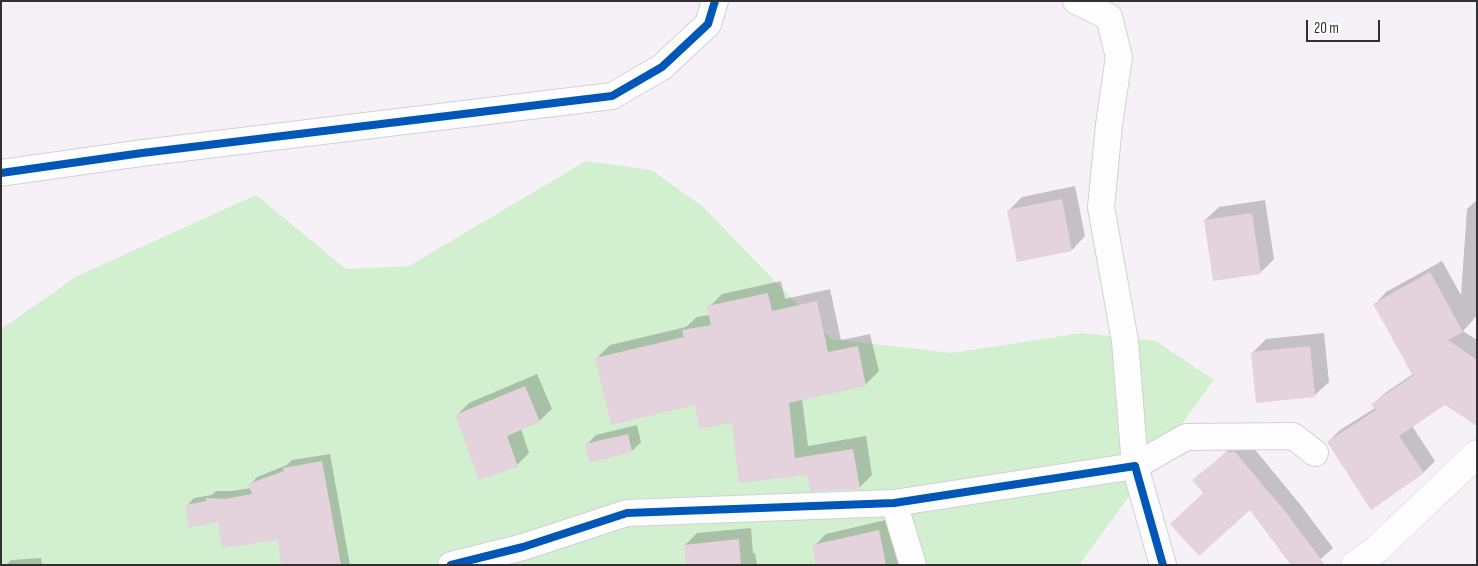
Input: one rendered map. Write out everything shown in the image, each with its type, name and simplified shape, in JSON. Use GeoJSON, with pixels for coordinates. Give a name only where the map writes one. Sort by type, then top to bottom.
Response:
{"type":"FeatureCollection","features":[{"type":"Feature","properties":{"kind":"street"},"geometry":{"type":"LineString","coordinates":[[1,173],[161,151],[612,96],[662,67],[708,24],[715,1]]}},
{"type":"Feature","properties":{"kind":"street"},"geometry":{"type":"LineString","coordinates":[[1076,1],[1109,17],[1119,57],[1109,124],[1101,208],[1125,341],[1135,466],[1163,565]]}},
{"type":"Feature","properties":{"kind":"street"},"geometry":{"type":"LineString","coordinates":[[451,565],[527,556],[627,513],[894,503],[1135,466],[1186,437],[1293,436],[1315,453]]}},
{"type":"Feature","properties":{"kind":"street"},"geometry":{"type":"LineString","coordinates":[[1356,565],[1377,549],[1477,454]]}},
{"type":"Feature","properties":{"kind":"street"},"geometry":{"type":"LineString","coordinates":[[894,503],[913,565]]}},
{"type":"Feature","properties":{"kind":"green space"},"geometry":{"type":"Polygon","coordinates":[[[586,161],[652,170],[703,207],[831,339],[952,353],[1082,333],[1156,341],[1214,380],[1079,565],[1,565],[1,329],[77,276],[256,195],[346,269],[409,266],[586,161]]]}},
{"type":"Feature","properties":{"kind":"building"},"geometry":{"type":"Polygon","coordinates":[[[1062,199],[1072,251],[1017,262],[1007,210],[1062,199]]]}},
{"type":"Feature","properties":{"kind":"building"},"geometry":{"type":"Polygon","coordinates":[[[1252,213],[1261,274],[1213,281],[1204,220],[1252,213]]]}},
{"type":"Feature","properties":{"kind":"building"},"geometry":{"type":"Polygon","coordinates":[[[1430,272],[1463,332],[1448,340],[1477,360],[1477,426],[1445,405],[1399,436],[1424,473],[1371,510],[1327,442],[1376,410],[1371,404],[1413,376],[1373,304],[1430,272]]]}},
{"type":"Feature","properties":{"kind":"building"},"geometry":{"type":"Polygon","coordinates":[[[768,293],[772,311],[817,301],[828,352],[858,346],[866,386],[789,403],[795,458],[853,449],[860,489],[810,491],[807,475],[739,483],[732,423],[699,429],[695,405],[611,425],[595,358],[684,337],[682,330],[711,325],[707,306],[768,293]]]}},
{"type":"Feature","properties":{"kind":"building"},"geometry":{"type":"Polygon","coordinates":[[[1310,346],[1315,397],[1256,403],[1251,352],[1310,346]]]}},
{"type":"Feature","properties":{"kind":"building"},"geometry":{"type":"Polygon","coordinates":[[[525,386],[540,422],[507,436],[518,467],[479,480],[455,415],[525,386]]]}},
{"type":"Feature","properties":{"kind":"building"},"geometry":{"type":"Polygon","coordinates":[[[628,434],[632,452],[590,463],[585,444],[628,434]]]}},
{"type":"Feature","properties":{"kind":"building"},"geometry":{"type":"Polygon","coordinates":[[[1227,452],[1235,452],[1288,515],[1325,565],[1291,565],[1250,510],[1199,556],[1170,524],[1203,493],[1192,480],[1227,452]]]}},
{"type":"Feature","properties":{"kind":"building"},"geometry":{"type":"Polygon","coordinates":[[[322,461],[341,565],[281,565],[278,540],[222,548],[218,522],[189,528],[185,505],[206,501],[206,498],[224,499],[252,494],[248,484],[284,471],[283,468],[322,461]]]}},
{"type":"Feature","properties":{"kind":"building"},"geometry":{"type":"Polygon","coordinates":[[[879,530],[886,565],[816,565],[812,545],[879,530]]]}},
{"type":"Feature","properties":{"kind":"building"},"geometry":{"type":"Polygon","coordinates":[[[739,539],[741,565],[686,565],[684,545],[739,539]]]}},
{"type":"Feature","properties":{"kind":"cycle path"},"geometry":{"type":"LineString","coordinates":[[1,173],[142,153],[612,96],[662,67],[708,24],[715,1]]}},
{"type":"Feature","properties":{"kind":"cycle path"},"geometry":{"type":"LineString","coordinates":[[451,565],[523,547],[627,513],[894,503],[1135,466],[1163,565]]}}]}
